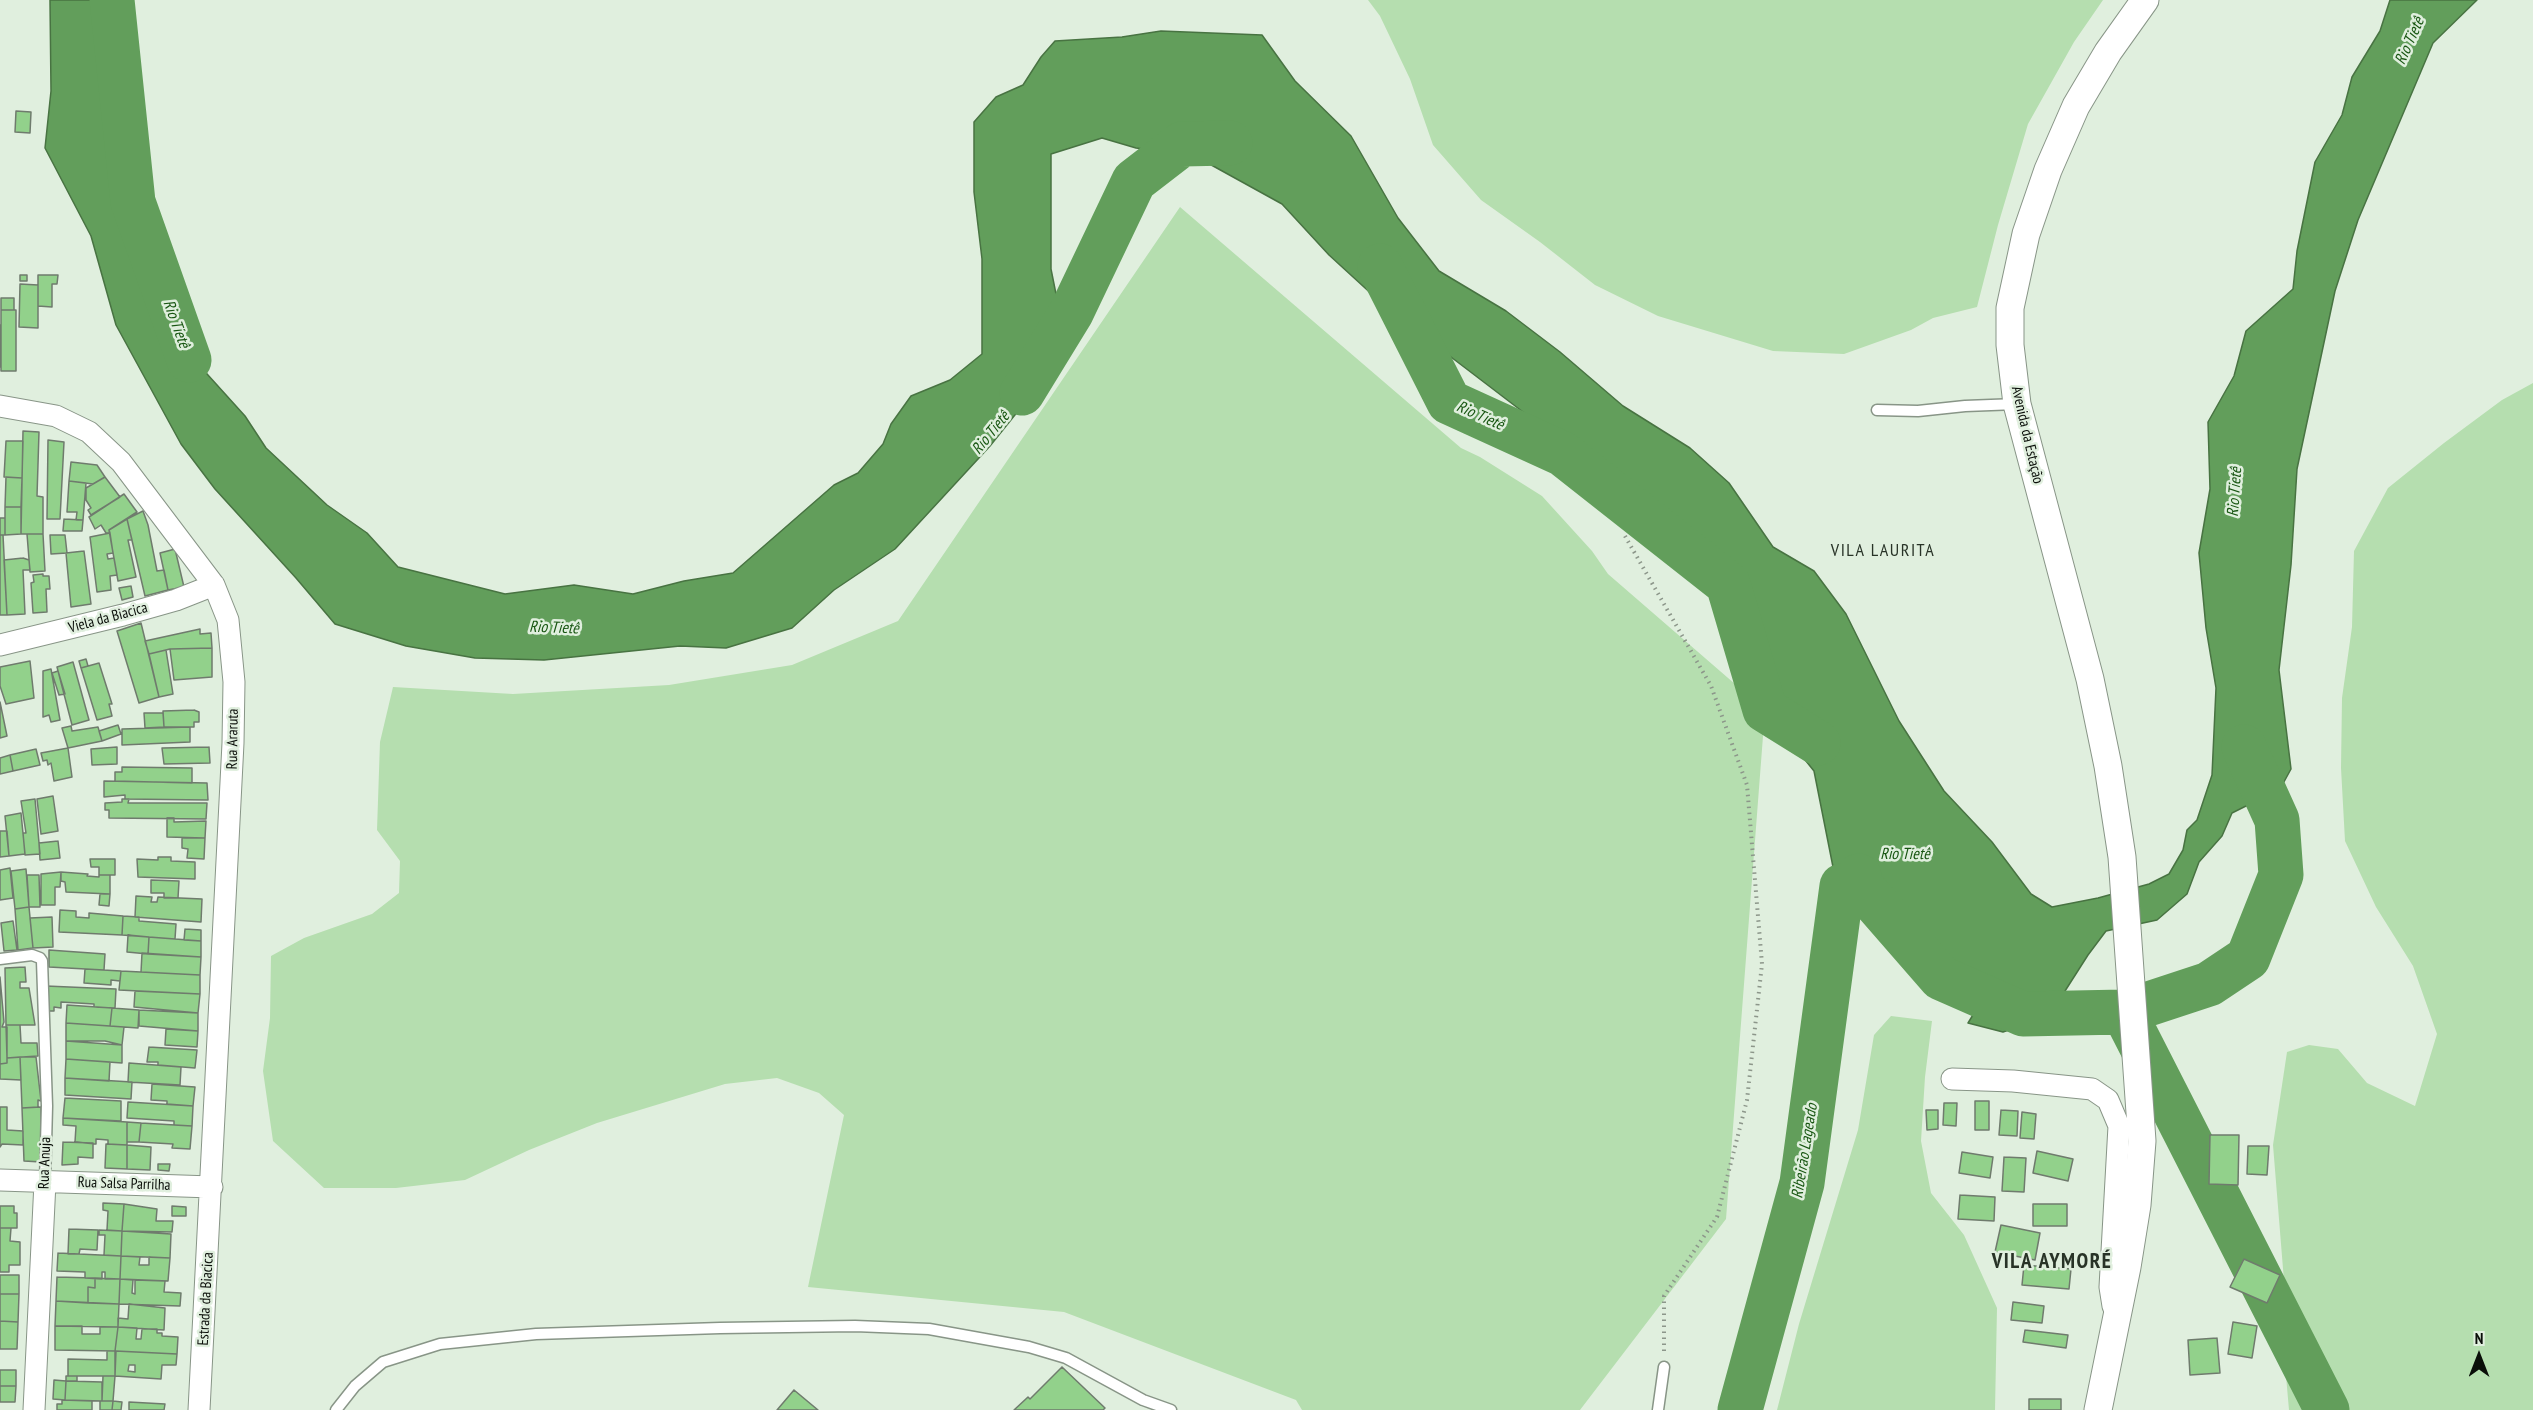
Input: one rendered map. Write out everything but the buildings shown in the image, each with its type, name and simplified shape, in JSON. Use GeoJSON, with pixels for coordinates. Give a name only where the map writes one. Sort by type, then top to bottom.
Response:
{"type":"FeatureCollection","features":[{"type":"Feature","properties":{"kind":"street","name":"Avenida da Estação"},"geometry":{"type":"LineString","coordinates":[[2098,1410],[2137,1206],[2142,1141],[2122,857],[2108,766],[2090,679],[2017,404],[2010,345],[2010,308],[2026,234],[2048,170],[2076,106],[2108,52],[2145,0]]}},
{"type":"Feature","properties":{"kind":"street","name":"Rua Araruta"},"geometry":{"type":"LineString","coordinates":[[0,406],[56,417],[89,432],[121,462],[214,585],[228,620],[234,702],[212,1187]]}},
{"type":"Feature","properties":{"kind":"street","name":"Viela da Biacica"},"geometry":{"type":"LineString","coordinates":[[0,645],[123,615],[176,600],[214,585]]}},
{"type":"Feature","properties":{"kind":"street"},"geometry":{"type":"LineString","coordinates":[[1952,1079],[2013,1081],[2092,1089],[2108,1100],[2119,1125],[2110,1287],[2115,1322]]}},
{"type":"Feature","properties":{"kind":"street","name":"Rua Salsa Parrilha"},"geometry":{"type":"LineString","coordinates":[[0,1180],[212,1187]]}},
{"type":"Feature","properties":{"kind":"street","name":"Rua Anuja"},"geometry":{"type":"LineString","coordinates":[[34,1410],[45,1182]]}},
{"type":"Feature","properties":{"kind":"street","name":"Estrada da Biacica"},"geometry":{"type":"LineString","coordinates":[[199,1410],[212,1187]]}},
{"type":"Feature","properties":{"kind":"lane"},"geometry":{"type":"LineString","coordinates":[[1877,410],[1918,411],[2017,404]]}},
{"type":"Feature","properties":{"kind":"lane","name":"Rua Anuja"},"geometry":{"type":"LineString","coordinates":[[0,959],[32,955],[40,958],[42,962],[47,1106],[45,1182]]}},
{"type":"Feature","properties":{"kind":"lane"},"geometry":{"type":"LineString","coordinates":[[336,1410],[355,1386],[383,1362],[440,1344],[536,1334],[855,1326],[929,1329],[1029,1347],[1066,1358],[1143,1400],[1172,1410]]}},
{"type":"Feature","properties":{"kind":"lane"},"geometry":{"type":"LineString","coordinates":[[1658,1410],[1664,1367]]}},
{"type":"Feature","properties":{"kind":"path"},"geometry":{"type":"LineString","coordinates":[[1625,536],[1711,686],[1747,785],[1762,964],[1747,1100],[1718,1217],[1665,1296],[1664,1367]]}},
{"type":"Feature","properties":{"kind":"shaded area"},"geometry":{"type":"Polygon","coordinates":[[[1368,0],[2103,0],[2074,42],[2028,124],[1977,307],[1933,318],[1911,330],[1844,354],[1773,351],[1658,316],[1595,285],[1481,200],[1433,145],[1410,79],[1380,16],[1368,0]]]}},
{"type":"Feature","properties":{"kind":"shaded area"},"geometry":{"type":"Polygon","coordinates":[[[1180,207],[1461,448],[1480,457],[1542,496],[1592,551],[1608,574],[1765,710],[1726,1219],[1580,1410],[1302,1410],[1296,1400],[1064,1312],[808,1287],[844,1115],[819,1093],[777,1078],[725,1084],[597,1123],[529,1150],[465,1180],[396,1188],[324,1188],[273,1141],[263,1071],[270,1018],[271,956],[304,938],[372,914],[399,893],[400,861],[377,830],[380,742],[393,687],[513,694],[669,685],[792,665],[898,621],[1180,207]]]}},
{"type":"Feature","properties":{"kind":"shaded area"},"geometry":{"type":"Polygon","coordinates":[[[2533,383],[2533,1410],[2289,1410],[2284,1353],[2284,1281],[2273,1145],[2287,1052],[2309,1045],[2338,1049],[2367,1083],[2415,1106],[2437,1034],[2413,966],[2376,907],[2345,841],[2341,768],[2342,698],[2352,627],[2354,551],[2388,488],[2502,400],[2533,383]]]}},
{"type":"Feature","properties":{"kind":"shaded area"},"geometry":{"type":"Polygon","coordinates":[[[1891,1016],[1932,1021],[1925,1077],[1921,1141],[1931,1193],[1964,1235],[1997,1308],[1995,1410],[1777,1410],[1799,1324],[1858,1130],[1874,1035],[1891,1016]]]}},
{"type":"Feature","properties":{"kind":"water","name":"Rio Tietê"},"geometry":{"type":"Polygon","coordinates":[[[50,0],[100,0],[97,19],[105,124],[120,170],[134,249],[175,311],[189,354],[245,416],[266,448],[327,505],[367,533],[398,567],[505,594],[574,585],[633,594],[684,581],[733,573],[834,485],[858,473],[883,444],[891,424],[911,396],[950,380],[982,354],[982,259],[974,192],[974,122],[996,97],[1023,85],[1041,57],[1055,41],[1122,37],[1161,31],[1262,35],[1295,81],[1351,136],[1398,218],[1439,271],[1506,311],[1560,352],[1623,406],[1690,448],[1729,483],[1773,547],[1814,571],[1846,614],[1899,721],[1944,791],[1992,842],[2031,894],[2052,907],[2098,898],[2149,884],[2169,874],[2183,850],[2187,830],[2197,820],[2212,775],[2216,688],[2206,628],[2199,553],[2210,489],[2208,422],[2234,376],[2246,331],[2293,289],[2297,251],[2315,162],[2342,115],[2352,77],[2380,31],[2390,0],[2477,0],[2433,43],[2358,220],[2335,291],[2297,469],[2291,565],[2279,670],[2291,769],[2273,802],[2246,806],[2232,813],[2222,836],[2199,862],[2187,894],[2157,920],[2106,931],[2065,991],[2041,1019],[2003,1032],[1968,1023],[1984,997],[1966,973],[1926,937],[1857,912],[1834,872],[1814,771],[1765,710],[1755,634],[1700,547],[1388,309],[1329,255],[1282,204],[1195,156],[1136,148],[1102,138],[1051,154],[1051,269],[1061,319],[1043,380],[990,446],[895,549],[834,590],[792,628],[726,648],[680,646],[544,660],[475,658],[406,646],[335,624],[215,489],[181,444],[116,325],[91,236],[45,148],[51,91],[50,0]]]}},
{"type":"Feature","properties":{"kind":"waterway","name":"Rio Tietê"},"geometry":{"type":"LineString","coordinates":[[112,0],[133,202],[189,360]]}},
{"type":"Feature","properties":{"kind":"waterway","name":"Rio Tietê"},"geometry":{"type":"LineString","coordinates":[[1022,393],[1071,313],[1134,181],[1182,144],[1230,143]]}},
{"type":"Feature","properties":{"kind":"waterway","name":"Rio Tietê"},"geometry":{"type":"LineString","coordinates":[[1380,266],[1449,402],[1563,454],[1728,584],[1765,710],[1818,743]]}},
{"type":"Feature","properties":{"kind":"waterway","name":"Rio Tietê"},"geometry":{"type":"LineString","coordinates":[[1859,876],[1860,885],[1941,978],[2023,1014],[2124,1012],[2209,984],[2248,958],[2281,875],[2277,820],[2244,747]]}},
{"type":"Feature","properties":{"kind":"waterway","name":"Ribeirão Lageado"},"geometry":{"type":"LineString","coordinates":[[1740,1410],[1802,1183],[1842,886]]}},
{"type":"Feature","properties":{"kind":"waterway"},"geometry":{"type":"LineString","coordinates":[[2124,1012],[2327,1410]]}},
{"type":"Feature","properties":{"kind":"district","name":"VILA LAURITA"},"geometry":{"type":"Point","coordinates":[1883,551]}},
{"type":"Feature","properties":{"kind":"district","name":"VILA AYMORÉ"},"geometry":{"type":"Point","coordinates":[2052,1262]}}]}
